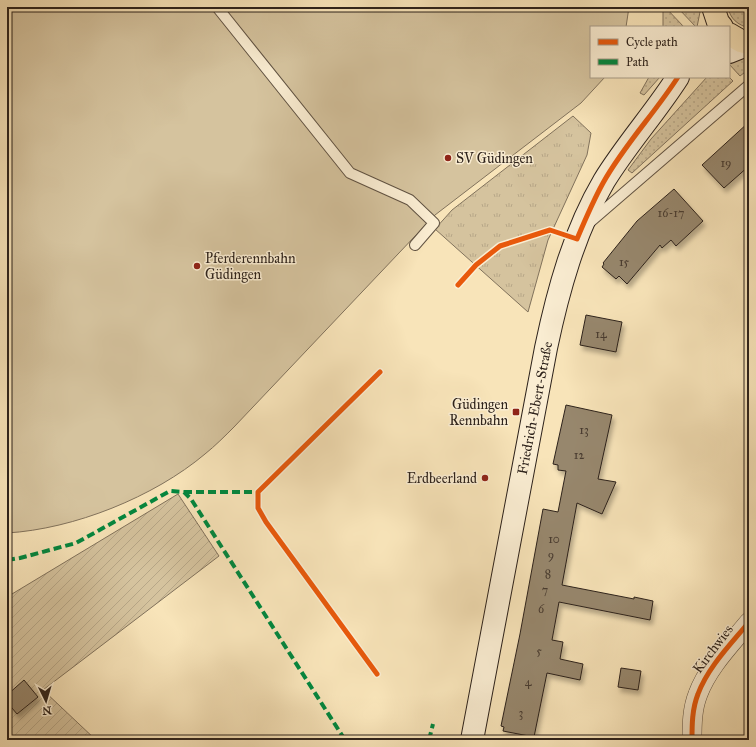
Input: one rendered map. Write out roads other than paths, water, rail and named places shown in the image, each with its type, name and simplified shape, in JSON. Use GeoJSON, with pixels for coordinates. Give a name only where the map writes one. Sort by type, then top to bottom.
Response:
{"type":"FeatureCollection","features":[{"type":"Feature","properties":{"kind":"main road"},"geometry":{"type":"LineString","coordinates":[[730,35],[741,41],[749,43]]}},
{"type":"Feature","properties":{"kind":"main road"},"geometry":{"type":"LineString","coordinates":[[730,52],[749,43]]}},
{"type":"Feature","properties":{"kind":"main road","name":"Friedrich-Ebert-Straße"},"geometry":{"type":"LineString","coordinates":[[472,740],[550,328],[562,285],[581,230],[604,182],[623,153],[663,101],[677,78]]}},
{"type":"Feature","properties":{"kind":"main road","name":"Friedrich-Ebert-Straße"},"geometry":{"type":"LineString","coordinates":[[663,101],[691,78]]}},
{"type":"Feature","properties":{"kind":"street","name":"Kirchwies"},"geometry":{"type":"LineString","coordinates":[[692,740],[692,718],[697,696],[702,684],[712,668],[749,622]]}},
{"type":"Feature","properties":{"kind":"lane"},"geometry":{"type":"LineString","coordinates":[[217,7],[350,173],[410,200],[434,223],[415,245]]}},
{"type":"Feature","properties":{"kind":"lane"},"geometry":{"type":"LineString","coordinates":[[581,230],[749,85]]}},
{"type":"Feature","properties":{"kind":"place","name":"SV Güdingen"},"geometry":{"type":"Point","coordinates":[448,158]}},
{"type":"Feature","properties":{"kind":"place","name":"Pferderennbahn Güdingen"},"geometry":{"type":"Point","coordinates":[197,266]}},
{"type":"Feature","properties":{"kind":"place","name":"Güdingen Rennbahn"},"geometry":{"type":"Point","coordinates":[516,412]}},
{"type":"Feature","properties":{"kind":"place","name":"Erdbeerland"},"geometry":{"type":"Point","coordinates":[485,478]}}]}
